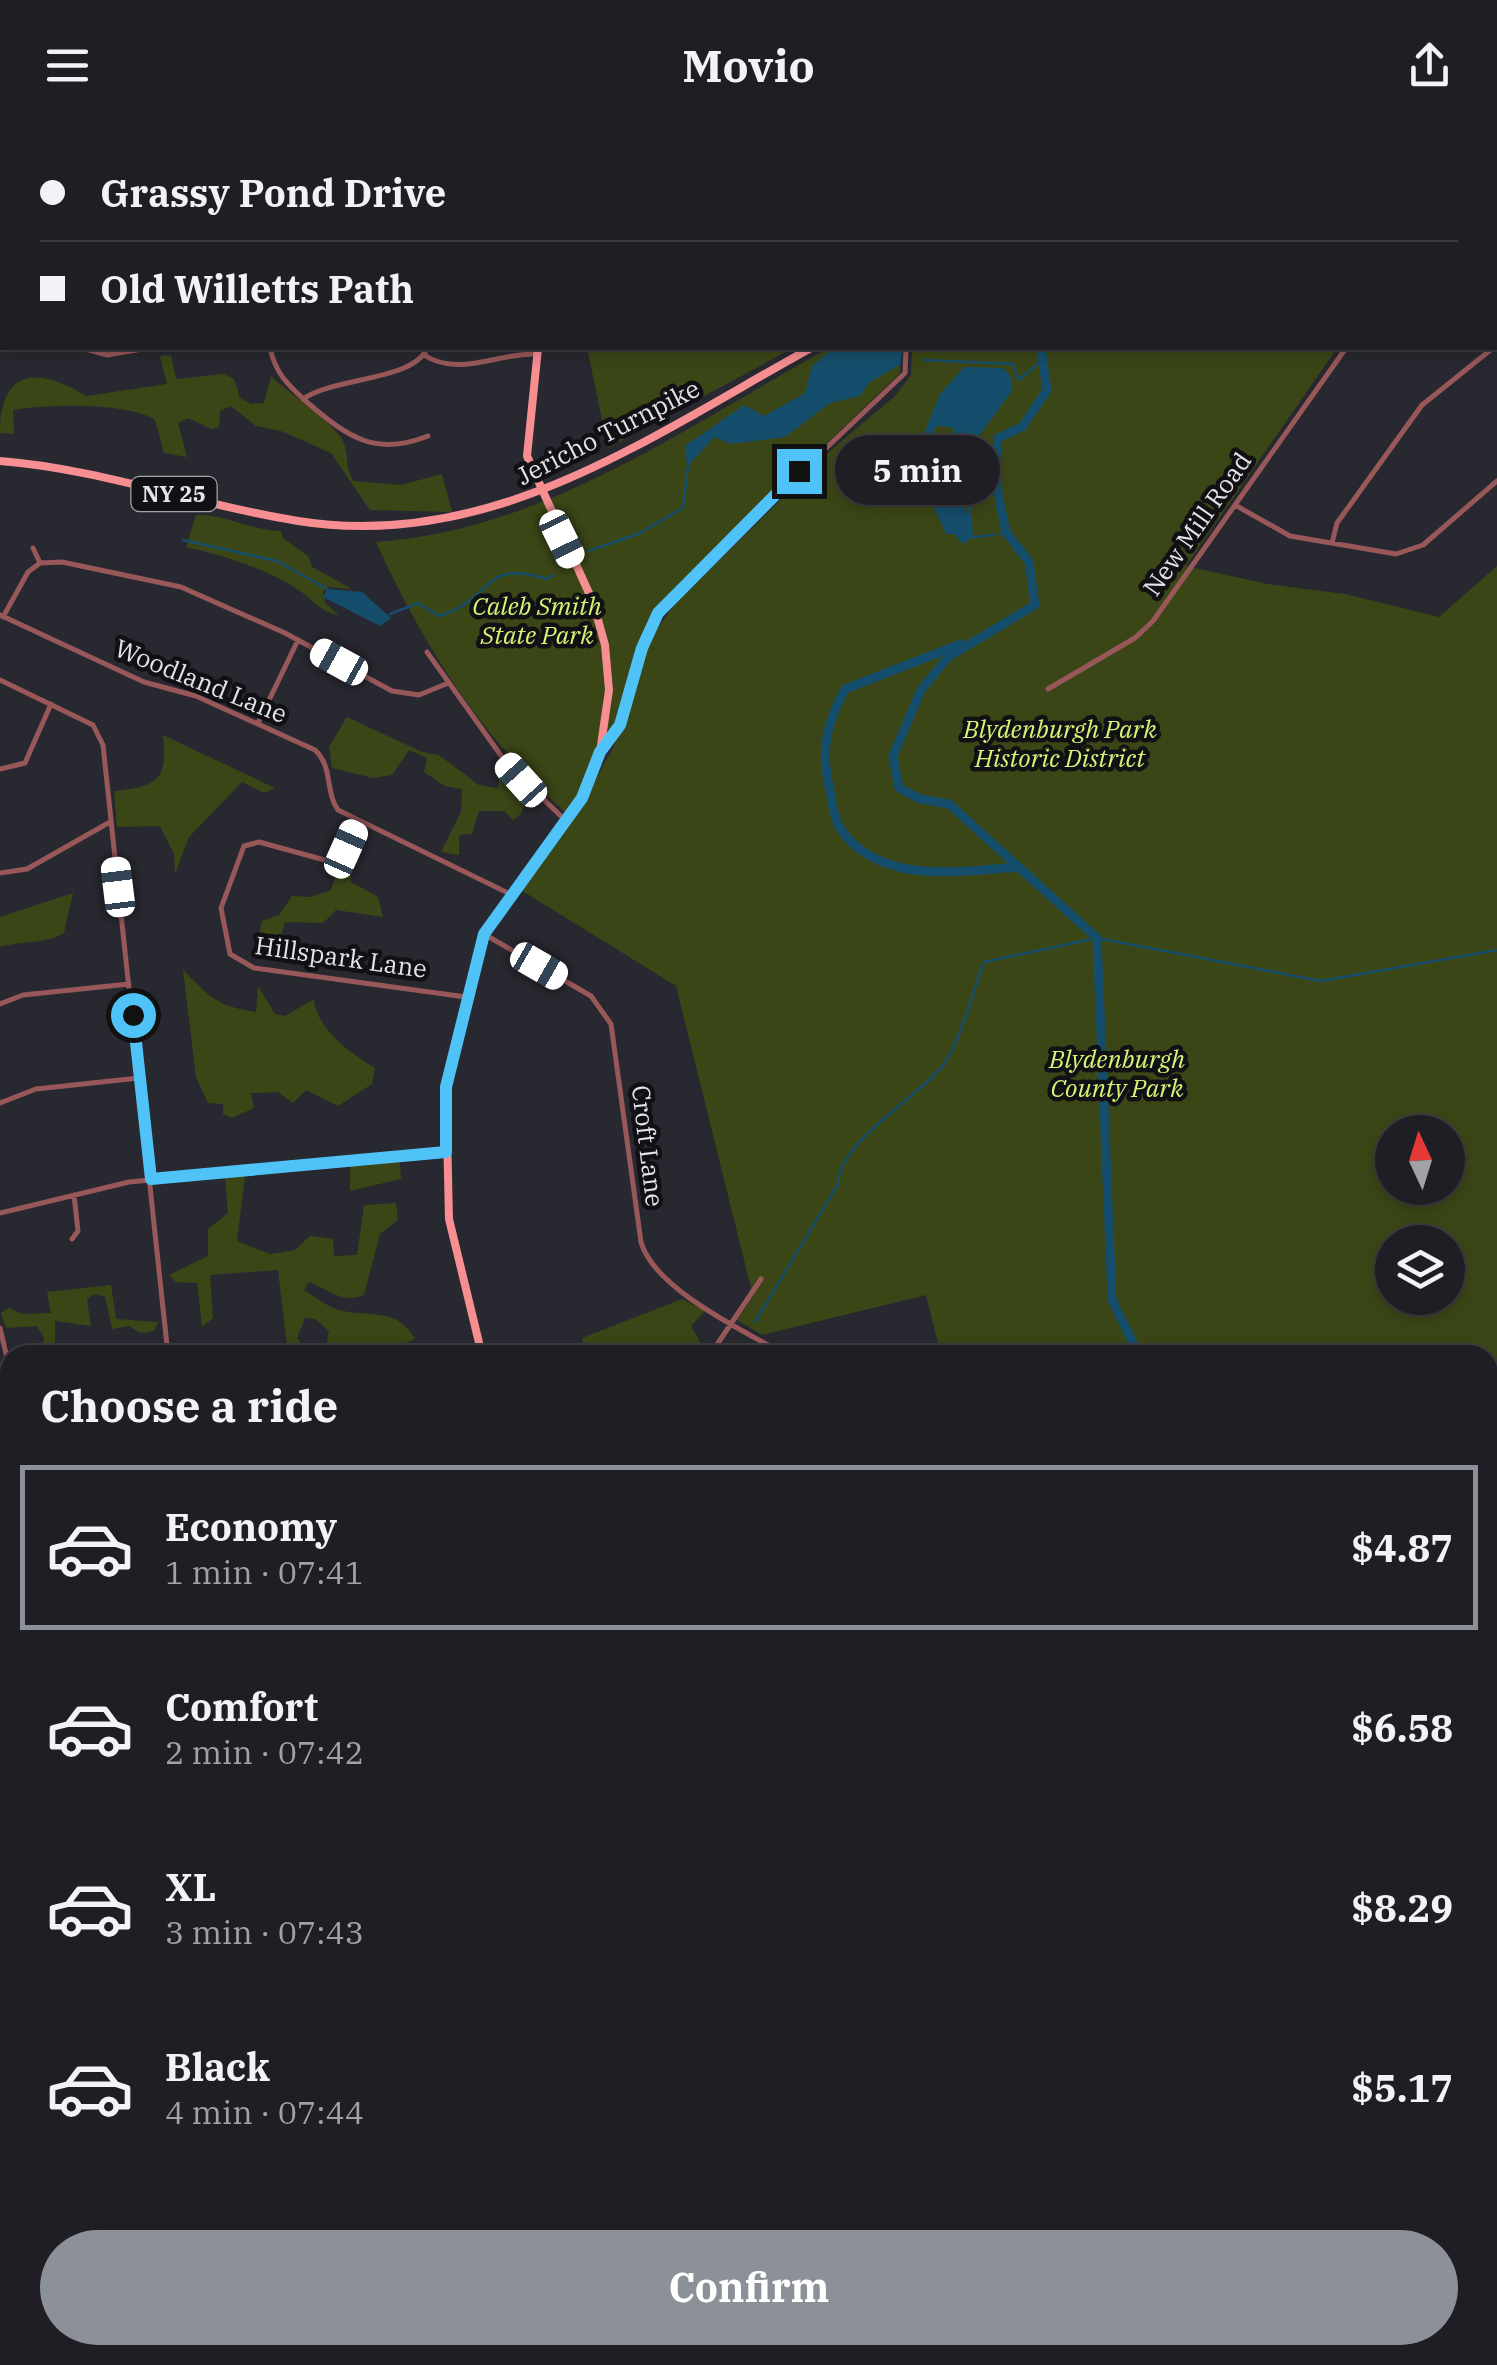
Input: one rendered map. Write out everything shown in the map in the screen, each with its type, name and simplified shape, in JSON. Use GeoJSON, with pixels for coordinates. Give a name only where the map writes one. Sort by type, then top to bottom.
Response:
{"type":"FeatureCollection","features":[{"type":"Feature","properties":{"kind":"main road","name":"Jericho Turnpike"},"geometry":{"type":"LineString","coordinates":[[0,461],[90,474],[285,519],[348,526],[462,518],[540,494],[807,350]]}},
{"type":"Feature","properties":{"kind":"main road"},"geometry":{"type":"LineString","coordinates":[[479,1345],[452,1240],[446,1087],[484,934],[567,821],[600,752],[609,690],[605,645],[593,602],[540,494],[527,456],[526,436],[538,351]]}},
{"type":"Feature","properties":{"kind":"street"},"geometry":{"type":"LineString","coordinates":[[90,350],[106,354],[135,350]]}},
{"type":"Feature","properties":{"kind":"street"},"geometry":{"type":"LineString","coordinates":[[271,350],[282,380],[340,432],[363,443],[395,446],[428,436]]}},
{"type":"Feature","properties":{"kind":"street"},"geometry":{"type":"LineString","coordinates":[[600,752],[620,725],[642,648],[658,613],[799,471],[905,373],[906,350]]}},
{"type":"Feature","properties":{"kind":"street","name":"New Mill Road"},"geometry":{"type":"LineString","coordinates":[[1048,689],[1135,638],[1154,620],[1345,350]]}},
{"type":"Feature","properties":{"kind":"street"},"geometry":{"type":"LineString","coordinates":[[1332,543],[1338,523],[1422,405],[1490,350]]}},
{"type":"Feature","properties":{"kind":"street"},"geometry":{"type":"LineString","coordinates":[[303,398],[318,388],[403,368],[425,351],[452,364],[490,362],[538,351]]}},
{"type":"Feature","properties":{"kind":"street"},"geometry":{"type":"LineString","coordinates":[[1235,506],[1272,530],[1384,552],[1409,551],[1437,534],[1497,480]]}},
{"type":"Feature","properties":{"kind":"street"},"geometry":{"type":"LineString","coordinates":[[33,548],[40,563]]}},
{"type":"Feature","properties":{"kind":"street"},"geometry":{"type":"LineString","coordinates":[[2,616],[28,572],[40,563],[62,562],[181,587],[298,640],[392,692],[419,695],[446,684]]}},
{"type":"Feature","properties":{"kind":"street","name":"Woodland Lane"},"geometry":{"type":"LineString","coordinates":[[2,616],[144,682],[196,696],[320,754],[334,806],[359,822],[512,894]]}},
{"type":"Feature","properties":{"kind":"street"},"geometry":{"type":"LineString","coordinates":[[258,724],[298,640]]}},
{"type":"Feature","properties":{"kind":"street"},"geometry":{"type":"LineString","coordinates":[[427,652],[446,684],[507,764],[567,821]]}},
{"type":"Feature","properties":{"kind":"street"},"geometry":{"type":"LineString","coordinates":[[0,680],[93,726],[101,736],[167,1345]]}},
{"type":"Feature","properties":{"kind":"street"},"geometry":{"type":"LineString","coordinates":[[0,769],[26,763],[50,704]]}},
{"type":"Feature","properties":{"kind":"street"},"geometry":{"type":"LineString","coordinates":[[0,873],[27,869],[111,822]]}},
{"type":"Feature","properties":{"kind":"street","name":"Hillspark Lane"},"geometry":{"type":"LineString","coordinates":[[359,822],[346,849],[332,862],[259,842],[244,846],[220,908],[230,954],[254,968],[466,997]]}},
{"type":"Feature","properties":{"kind":"street","name":"Croft Lane"},"geometry":{"type":"LineString","coordinates":[[484,934],[591,996],[602,1008],[614,1038],[643,1251],[662,1280],[770,1345]]}},
{"type":"Feature","properties":{"kind":"street"},"geometry":{"type":"LineString","coordinates":[[0,1004],[23,995],[130,984]]}},
{"type":"Feature","properties":{"kind":"street"},"geometry":{"type":"LineString","coordinates":[[0,1103],[36,1089],[140,1078]]}},
{"type":"Feature","properties":{"kind":"street"},"geometry":{"type":"LineString","coordinates":[[0,1213],[151,1179],[446,1152]]}},
{"type":"Feature","properties":{"kind":"street"},"geometry":{"type":"LineString","coordinates":[[72,1239],[78,1231],[74,1195]]}},
{"type":"Feature","properties":{"kind":"street"},"geometry":{"type":"LineString","coordinates":[[716,1345],[760,1279]]}},
{"type":"Feature","properties":{"kind":"green space"},"geometry":{"type":"Polygon","coordinates":[[[587,350],[789,350],[608,448],[587,350]]]}},
{"type":"Feature","properties":{"kind":"green space","name":"Caleb Smith State Park"},"geometry":{"type":"Polygon","coordinates":[[[825,350],[900,350],[900,373],[668,596],[641,639],[603,757],[566,813],[506,752],[456,687],[414,618],[376,542],[438,534],[497,518],[555,497],[666,441],[825,350]]]}},
{"type":"Feature","properties":{"kind":"green space","name":"Blydenburgh County Park"},"geometry":{"type":"Polygon","coordinates":[[[912,350],[1336,350],[1186,566],[1267,584],[1345,594],[1439,617],[1497,566],[1497,1345],[938,1345],[926,1295],[762,1335],[737,1320],[753,1296],[676,986],[521,890],[570,825],[613,748],[647,642],[675,604],[831,450],[895,396],[911,375],[912,350]]]}},
{"type":"Feature","properties":{"kind":"green space"},"geometry":{"type":"Polygon","coordinates":[[[171,355],[176,379],[224,374],[234,379],[240,398],[251,404],[264,403],[271,376],[340,436],[354,481],[401,485],[442,474],[452,512],[370,510],[331,453],[281,431],[256,426],[231,406],[220,411],[219,427],[211,429],[188,418],[178,423],[187,457],[164,453],[155,420],[108,407],[13,410],[14,434],[0,433],[7,396],[14,385],[25,379],[52,380],[86,396],[167,384],[160,356],[171,355]]]}},
{"type":"Feature","properties":{"kind":"green space"},"geometry":{"type":"Polygon","coordinates":[[[196,515],[281,531],[283,538],[308,556],[312,567],[352,589],[328,587],[323,592],[325,603],[339,615],[273,576],[186,547],[196,515]]]}},
{"type":"Feature","properties":{"kind":"green space"},"geometry":{"type":"Polygon","coordinates":[[[347,717],[422,752],[439,755],[479,785],[498,788],[501,765],[529,792],[521,814],[513,820],[504,811],[479,811],[472,834],[459,835],[459,855],[441,852],[461,812],[462,789],[445,786],[424,772],[427,758],[409,750],[392,775],[373,778],[332,768],[329,747],[347,717]]]}},
{"type":"Feature","properties":{"kind":"green space"},"geometry":{"type":"Polygon","coordinates":[[[163,735],[275,788],[264,793],[242,782],[189,837],[175,874],[174,854],[160,826],[117,827],[114,791],[141,787],[157,778],[164,762],[163,735]]]}},
{"type":"Feature","properties":{"kind":"green space"},"geometry":{"type":"Polygon","coordinates":[[[351,865],[351,882],[378,897],[383,917],[336,910],[323,923],[285,922],[276,955],[255,954],[262,921],[279,915],[292,896],[311,897],[331,890],[336,873],[351,865]]]}},
{"type":"Feature","properties":{"kind":"green space"},"geometry":{"type":"Polygon","coordinates":[[[73,893],[64,933],[0,947],[0,917],[73,893]]]}},
{"type":"Feature","properties":{"kind":"green space"},"geometry":{"type":"Polygon","coordinates":[[[183,970],[215,999],[243,1010],[256,1012],[258,986],[275,1014],[285,1016],[314,999],[328,1030],[375,1068],[372,1084],[338,1106],[306,1090],[293,1103],[278,1092],[251,1093],[254,1108],[232,1118],[223,1114],[223,1104],[208,1103],[196,1077],[183,970]]]}},
{"type":"Feature","properties":{"kind":"green space"},"geometry":{"type":"Polygon","coordinates":[[[395,1160],[400,1163],[401,1179],[350,1191],[350,1165],[395,1160]]]}},
{"type":"Feature","properties":{"kind":"green space"},"geometry":{"type":"Polygon","coordinates":[[[245,1176],[237,1241],[270,1254],[295,1250],[310,1236],[333,1239],[334,1256],[357,1255],[364,1205],[396,1203],[398,1220],[380,1234],[364,1295],[342,1297],[309,1282],[304,1290],[339,1310],[391,1317],[415,1339],[400,1345],[326,1345],[329,1331],[315,1319],[305,1318],[297,1338],[302,1345],[287,1345],[278,1270],[210,1275],[213,1318],[202,1327],[197,1283],[176,1282],[169,1275],[208,1256],[208,1229],[228,1213],[225,1178],[245,1176]]]}},
{"type":"Feature","properties":{"kind":"green space"},"geometry":{"type":"Polygon","coordinates":[[[111,1285],[116,1319],[158,1322],[154,1331],[141,1333],[129,1326],[112,1329],[105,1297],[95,1294],[87,1299],[91,1326],[55,1321],[55,1345],[43,1345],[44,1338],[37,1326],[6,1328],[1,1313],[9,1308],[22,1314],[51,1313],[47,1292],[111,1285]]]}},
{"type":"Feature","properties":{"kind":"green space"},"geometry":{"type":"Polygon","coordinates":[[[682,1299],[705,1311],[691,1326],[701,1345],[583,1345],[582,1338],[682,1299]]]}},
{"type":"Feature","properties":{"kind":"water"},"geometry":{"type":"Polygon","coordinates":[[[832,350],[902,350],[901,364],[870,382],[860,396],[830,403],[785,437],[731,444],[714,437],[687,467],[685,446],[744,405],[764,416],[805,393],[812,366],[832,350]]]}},
{"type":"Feature","properties":{"kind":"water"},"geometry":{"type":"Polygon","coordinates":[[[964,367],[1003,368],[1011,377],[1012,391],[968,451],[973,537],[963,544],[954,534],[946,534],[922,482],[922,438],[940,394],[964,367]],[[937,426],[931,435],[930,458],[969,515],[963,448],[951,427],[937,426]]]}},
{"type":"Feature","properties":{"kind":"water"},"geometry":{"type":"Polygon","coordinates":[[[327,589],[362,592],[391,618],[380,626],[323,597],[327,589]]]}},
{"type":"Feature","properties":{"kind":"waterway"},"geometry":{"type":"LineString","coordinates":[[1041,350],[1047,390],[1022,427],[998,438],[995,471],[1006,532],[1029,562],[1035,605],[948,657],[921,690],[893,756],[899,788],[920,799],[949,804],[1097,938],[1112,1300],[1134,1345]]}},
{"type":"Feature","properties":{"kind":"waterway"},"geometry":{"type":"LineString","coordinates":[[924,360],[1013,364],[1019,380],[1042,360]]}},
{"type":"Feature","properties":{"kind":"waterway"},"geometry":{"type":"LineString","coordinates":[[588,551],[638,534],[683,508],[688,465]]}},
{"type":"Feature","properties":{"kind":"waterway"},"geometry":{"type":"LineString","coordinates":[[999,534],[1006,532]]}},
{"type":"Feature","properties":{"kind":"waterway"},"geometry":{"type":"LineString","coordinates":[[973,537],[994,535]]}},
{"type":"Feature","properties":{"kind":"waterway"},"geometry":{"type":"LineString","coordinates":[[183,540],[277,561],[327,589]]}},
{"type":"Feature","properties":{"kind":"waterway"},"geometry":{"type":"LineString","coordinates":[[390,614],[418,603],[439,616],[457,609],[499,577],[526,574],[547,579],[554,575]]}},
{"type":"Feature","properties":{"kind":"waterway"},"geometry":{"type":"LineString","coordinates":[[961,644],[845,689],[829,726],[825,751],[835,815],[840,828],[856,846],[898,867],[947,872],[1018,867]]}},
{"type":"Feature","properties":{"kind":"waterway"},"geometry":{"type":"LineString","coordinates":[[755,1322],[838,1184],[852,1151],[944,1064],[961,1029],[984,962],[1097,938],[1321,981],[1497,950]]}},
{"type":"Feature","properties":{"kind":"route"},"geometry":{"type":"LineString","coordinates":[[133,1015],[151,1179],[446,1152],[446,1087],[460,1017],[484,934],[582,798],[600,752],[608,748],[620,725],[642,648],[658,613],[799,471]]}},
{"type":"Feature","properties":{"kind":"park label","name":"Blydenburgh Park Historic District"},"geometry":{"type":"Point","coordinates":[1060,744]}}]}
